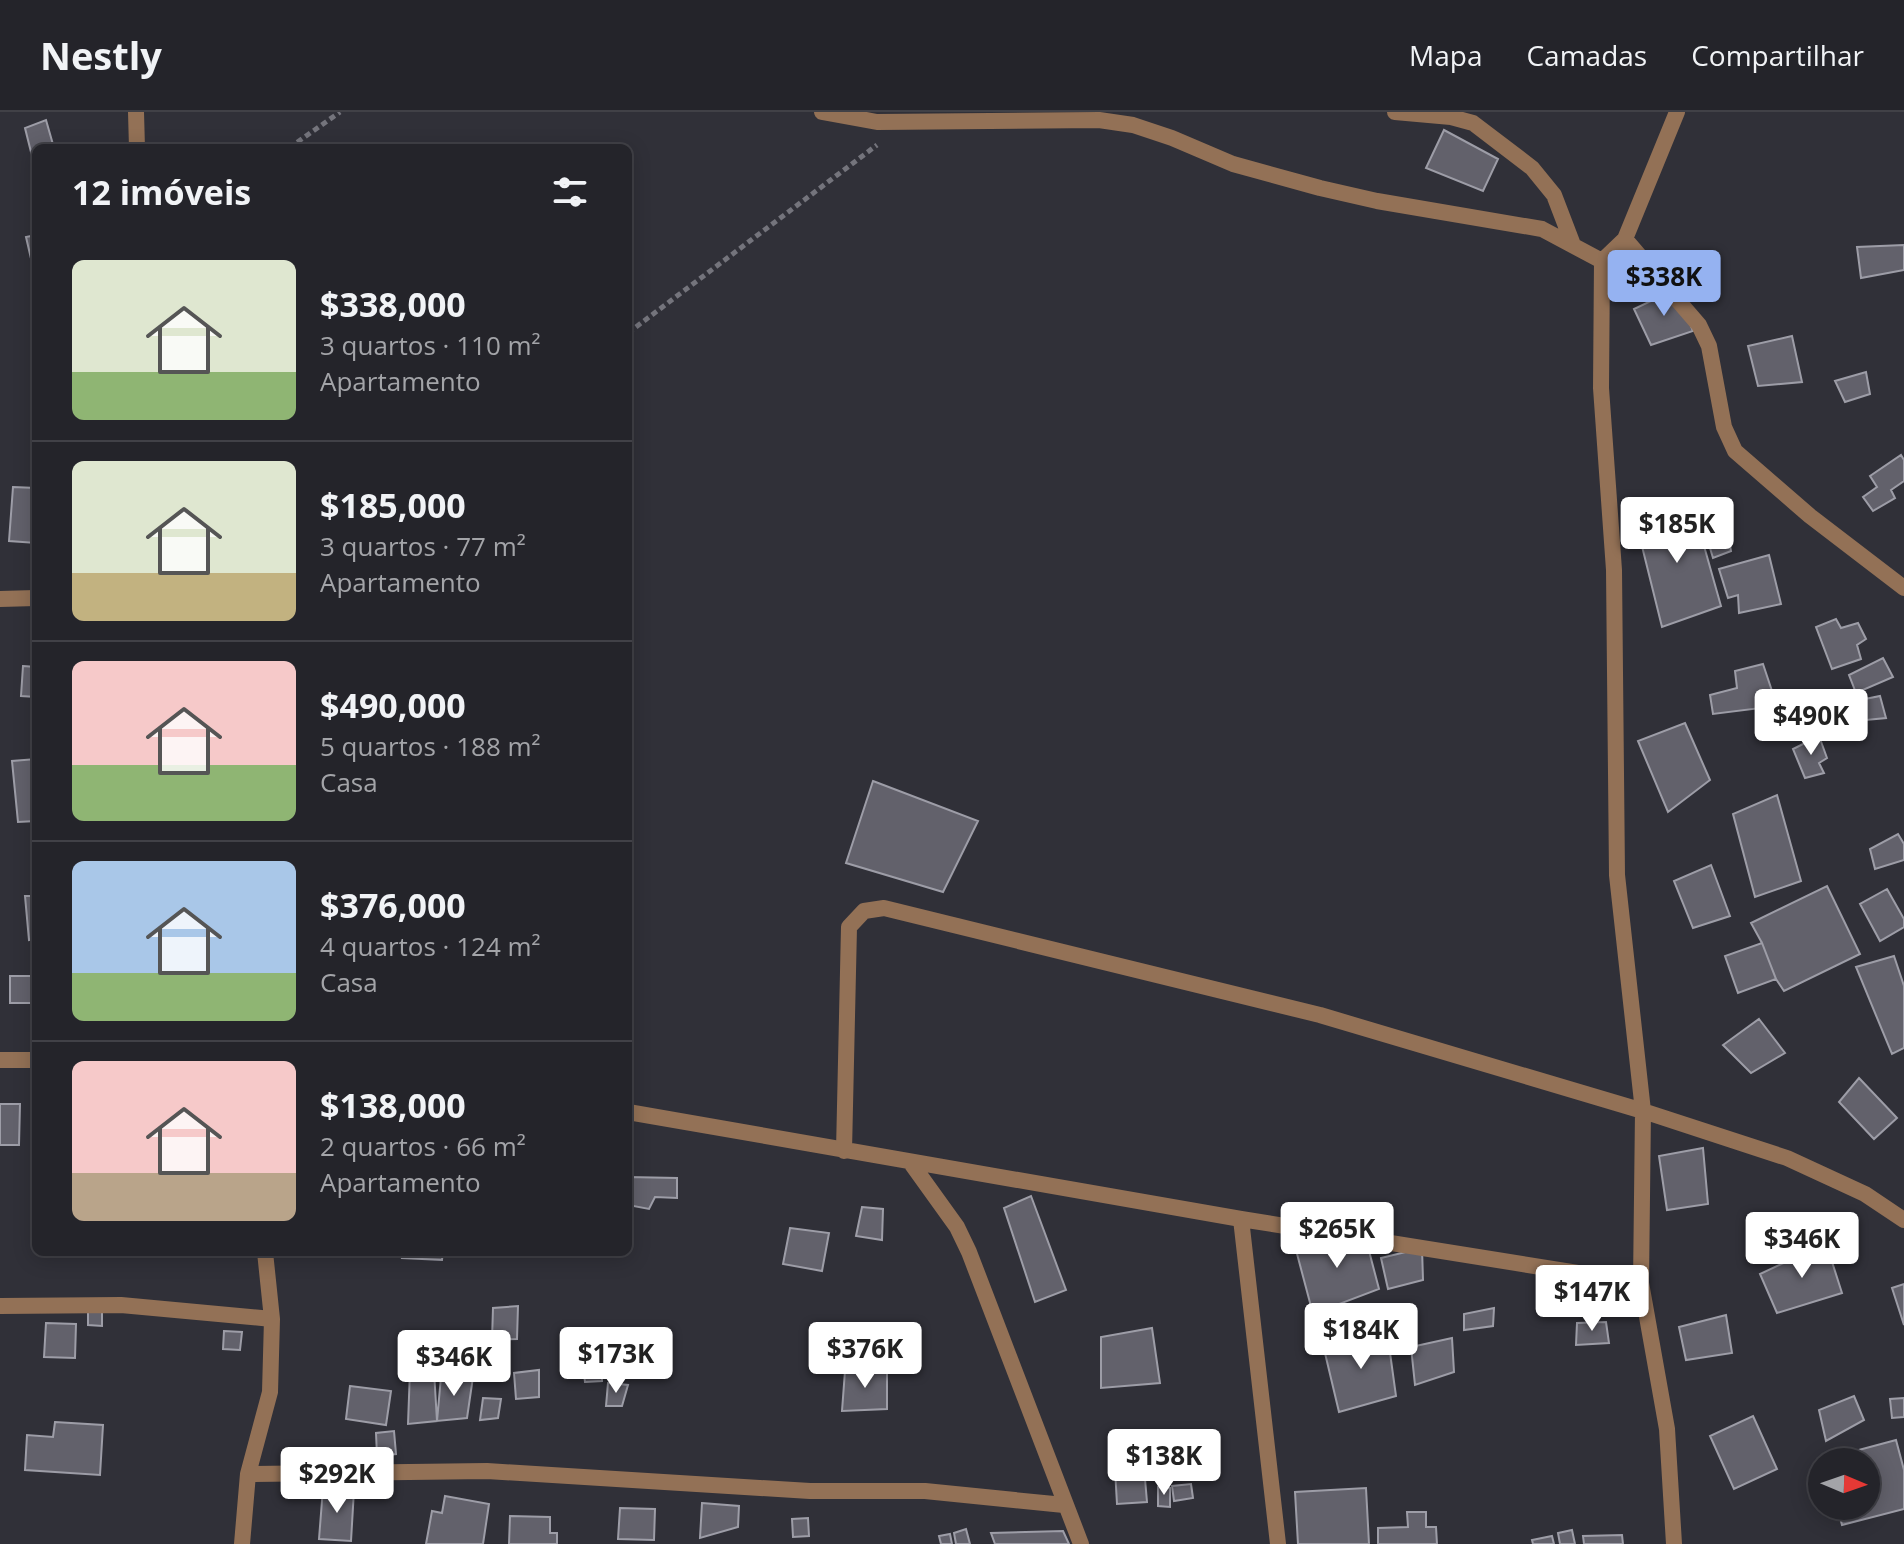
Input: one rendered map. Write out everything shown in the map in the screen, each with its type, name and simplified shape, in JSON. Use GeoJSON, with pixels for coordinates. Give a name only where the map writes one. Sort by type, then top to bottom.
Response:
{"type":"FeatureCollection","features":[{"type":"Feature","properties":{"kind":"street"},"geometry":{"type":"LineString","coordinates":[[136,112],[137,144]]}},
{"type":"Feature","properties":{"kind":"street"},"geometry":{"type":"LineString","coordinates":[[822,112],[877,122],[988,116],[1099,120],[1133,125],[1233,164],[1320,188],[1377,201],[1542,229],[1572,242],[1602,261]]}},
{"type":"Feature","properties":{"kind":"street"},"geometry":{"type":"LineString","coordinates":[[1395,112],[1471,118],[1532,168],[1554,195],[1572,242]]}},
{"type":"Feature","properties":{"kind":"street"},"geometry":{"type":"LineString","coordinates":[[1674,1544],[1667,1429],[1641,1283],[1643,1111],[1617,875],[1614,570],[1601,388],[1602,261],[1625,239],[1677,112]]}},
{"type":"Feature","properties":{"kind":"street"},"geometry":{"type":"LineString","coordinates":[[1625,239],[1699,325],[1709,346],[1724,427],[1735,451],[1810,516],[1904,588]]}},
{"type":"Feature","properties":{"kind":"street"},"geometry":{"type":"LineString","coordinates":[[0,599],[32,598]]}},
{"type":"Feature","properties":{"kind":"street"},"geometry":{"type":"LineString","coordinates":[[844,1151],[849,927],[864,911],[884,908],[1320,1015],[1643,1111],[1787,1158],[1865,1194],[1904,1220]]}},
{"type":"Feature","properties":{"kind":"street"},"geometry":{"type":"LineString","coordinates":[[0,1060],[32,1060]]}},
{"type":"Feature","properties":{"kind":"street"},"geometry":{"type":"LineString","coordinates":[[632,1113],[1241,1219],[1641,1283]]}},
{"type":"Feature","properties":{"kind":"street"},"geometry":{"type":"LineString","coordinates":[[911,1163],[957,1227],[969,1252],[1081,1544]]}},
{"type":"Feature","properties":{"kind":"street"},"geometry":{"type":"LineString","coordinates":[[1241,1219],[1278,1544]]}},
{"type":"Feature","properties":{"kind":"street"},"geometry":{"type":"LineString","coordinates":[[242,1544],[248,1474],[270,1392],[272,1319],[265,1256]]}},
{"type":"Feature","properties":{"kind":"street"},"geometry":{"type":"LineString","coordinates":[[0,1306],[121,1305],[272,1319]]}},
{"type":"Feature","properties":{"kind":"street"},"geometry":{"type":"LineString","coordinates":[[248,1474],[487,1471],[810,1491],[925,1491],[1064,1505]]}},
{"type":"Feature","properties":{"kind":"path"},"geometry":{"type":"LineString","coordinates":[[295,144],[340,112]]}},
{"type":"Feature","properties":{"kind":"path"},"geometry":{"type":"LineString","coordinates":[[632,330],[887,137]]}},
{"type":"Feature","properties":{"kind":"building"},"geometry":{"type":"Polygon","coordinates":[[[46,120],[53,144],[32,144],[32,156],[25,128],[46,120]]]}},
{"type":"Feature","properties":{"kind":"building"},"geometry":{"type":"Polygon","coordinates":[[[1444,130],[1498,159],[1483,191],[1426,168],[1444,130]]]}},
{"type":"Feature","properties":{"kind":"building"},"geometry":{"type":"Polygon","coordinates":[[[32,236],[32,263],[26,237],[32,236]]]}},
{"type":"Feature","properties":{"kind":"building"},"geometry":{"type":"Polygon","coordinates":[[[1904,245],[1904,270],[1861,278],[1857,247],[1904,245]]]}},
{"type":"Feature","properties":{"kind":"building"},"geometry":{"type":"Polygon","coordinates":[[[1676,289],[1693,331],[1651,345],[1634,309],[1676,289]]]}},
{"type":"Feature","properties":{"kind":"building"},"geometry":{"type":"Polygon","coordinates":[[[1792,336],[1802,382],[1758,386],[1748,346],[1792,336]]]}},
{"type":"Feature","properties":{"kind":"building"},"geometry":{"type":"Polygon","coordinates":[[[1866,372],[1870,394],[1845,402],[1835,381],[1866,372]]]}},
{"type":"Feature","properties":{"kind":"building"},"geometry":{"type":"Polygon","coordinates":[[[1901,455],[1904,460],[1904,481],[1891,490],[1895,498],[1873,511],[1863,497],[1877,487],[1870,476],[1901,455]]]}},
{"type":"Feature","properties":{"kind":"building"},"geometry":{"type":"Polygon","coordinates":[[[13,487],[32,488],[32,543],[9,541],[13,487]]]}},
{"type":"Feature","properties":{"kind":"building"},"geometry":{"type":"Polygon","coordinates":[[[1693,507],[1721,606],[1662,627],[1635,518],[1693,507]]]}},
{"type":"Feature","properties":{"kind":"building"},"geometry":{"type":"Polygon","coordinates":[[[1725,519],[1731,551],[1713,558],[1703,525],[1725,519]]]}},
{"type":"Feature","properties":{"kind":"building"},"geometry":{"type":"Polygon","coordinates":[[[1769,555],[1781,604],[1739,613],[1738,595],[1728,598],[1719,569],[1769,555]]]}},
{"type":"Feature","properties":{"kind":"building"},"geometry":{"type":"Polygon","coordinates":[[[1836,619],[1841,628],[1858,623],[1866,639],[1857,645],[1861,659],[1832,669],[1816,627],[1836,619]]]}},
{"type":"Feature","properties":{"kind":"building"},"geometry":{"type":"Polygon","coordinates":[[[1883,658],[1893,677],[1856,693],[1849,675],[1883,658]]]}},
{"type":"Feature","properties":{"kind":"building"},"geometry":{"type":"Polygon","coordinates":[[[1763,664],[1777,706],[1713,714],[1710,695],[1737,688],[1735,671],[1763,664]]]}},
{"type":"Feature","properties":{"kind":"building"},"geometry":{"type":"Polygon","coordinates":[[[23,666],[32,667],[32,697],[21,696],[23,666]]]}},
{"type":"Feature","properties":{"kind":"building"},"geometry":{"type":"Polygon","coordinates":[[[1880,696],[1886,718],[1866,720],[1860,700],[1880,696]]]}},
{"type":"Feature","properties":{"kind":"building"},"geometry":{"type":"Polygon","coordinates":[[[1836,707],[1843,725],[1824,732],[1816,717],[1836,707]]]}},
{"type":"Feature","properties":{"kind":"building"},"geometry":{"type":"Polygon","coordinates":[[[1685,723],[1710,780],[1668,812],[1638,741],[1685,723]]]}},
{"type":"Feature","properties":{"kind":"building"},"geometry":{"type":"Polygon","coordinates":[[[1819,736],[1827,758],[1819,763],[1824,773],[1805,778],[1793,749],[1819,736]]]}},
{"type":"Feature","properties":{"kind":"building"},"geometry":{"type":"Polygon","coordinates":[[[32,759],[32,821],[18,822],[12,761],[32,759]]]}},
{"type":"Feature","properties":{"kind":"building"},"geometry":{"type":"Polygon","coordinates":[[[873,781],[978,821],[943,892],[846,863],[873,781]]]}},
{"type":"Feature","properties":{"kind":"building"},"geometry":{"type":"Polygon","coordinates":[[[1777,795],[1801,881],[1755,897],[1733,814],[1777,795]]]}},
{"type":"Feature","properties":{"kind":"building"},"geometry":{"type":"Polygon","coordinates":[[[1898,834],[1904,844],[1904,860],[1875,869],[1870,849],[1898,834]]]}},
{"type":"Feature","properties":{"kind":"building"},"geometry":{"type":"Polygon","coordinates":[[[1711,865],[1730,916],[1693,928],[1674,881],[1711,865]]]}},
{"type":"Feature","properties":{"kind":"building"},"geometry":{"type":"Polygon","coordinates":[[[1827,886],[1860,954],[1784,991],[1751,923],[1827,886]]]}},
{"type":"Feature","properties":{"kind":"building"},"geometry":{"type":"Polygon","coordinates":[[[1887,889],[1904,919],[1904,927],[1880,941],[1860,904],[1887,889]]]}},
{"type":"Feature","properties":{"kind":"building"},"geometry":{"type":"Polygon","coordinates":[[[25,896],[32,896],[32,940],[29,940],[25,896]]]}},
{"type":"Feature","properties":{"kind":"building"},"geometry":{"type":"Polygon","coordinates":[[[1762,943],[1776,979],[1738,993],[1725,956],[1762,943]]]}},
{"type":"Feature","properties":{"kind":"building"},"geometry":{"type":"Polygon","coordinates":[[[1894,956],[1904,986],[1904,1048],[1892,1054],[1856,967],[1894,956]]]}},
{"type":"Feature","properties":{"kind":"building"},"geometry":{"type":"Polygon","coordinates":[[[10,976],[32,976],[31,1003],[10,1003],[10,976]]]}},
{"type":"Feature","properties":{"kind":"building"},"geometry":{"type":"Polygon","coordinates":[[[1759,1019],[1785,1053],[1751,1073],[1723,1045],[1759,1019]]]}},
{"type":"Feature","properties":{"kind":"building"},"geometry":{"type":"Polygon","coordinates":[[[1859,1078],[1897,1118],[1874,1139],[1839,1102],[1859,1078]]]}},
{"type":"Feature","properties":{"kind":"building"},"geometry":{"type":"Polygon","coordinates":[[[0,1104],[20,1104],[19,1145],[0,1145],[0,1104]]]}},
{"type":"Feature","properties":{"kind":"building"},"geometry":{"type":"Polygon","coordinates":[[[1703,1148],[1708,1204],[1667,1210],[1659,1156],[1703,1148]]]}},
{"type":"Feature","properties":{"kind":"building"},"geometry":{"type":"Polygon","coordinates":[[[632,1177],[677,1178],[677,1198],[655,1197],[649,1209],[632,1206],[632,1177]]]}},
{"type":"Feature","properties":{"kind":"building"},"geometry":{"type":"Polygon","coordinates":[[[1031,1196],[1066,1290],[1035,1302],[1004,1208],[1031,1196]]]}},
{"type":"Feature","properties":{"kind":"building"},"geometry":{"type":"Polygon","coordinates":[[[862,1207],[883,1209],[882,1240],[856,1236],[862,1207]]]}},
{"type":"Feature","properties":{"kind":"building"},"geometry":{"type":"Polygon","coordinates":[[[790,1228],[829,1233],[822,1271],[783,1264],[790,1228]]]}},
{"type":"Feature","properties":{"kind":"building"},"geometry":{"type":"Polygon","coordinates":[[[1363,1228],[1379,1289],[1313,1314],[1296,1250],[1363,1228]]]}},
{"type":"Feature","properties":{"kind":"building"},"geometry":{"type":"Polygon","coordinates":[[[1826,1243],[1842,1293],[1777,1313],[1760,1274],[1826,1243]]]}},
{"type":"Feature","properties":{"kind":"building"},"geometry":{"type":"Polygon","coordinates":[[[1422,1248],[1423,1280],[1388,1289],[1381,1258],[1422,1248]]]}},
{"type":"Feature","properties":{"kind":"building"},"geometry":{"type":"Polygon","coordinates":[[[402,1256],[442,1256],[442,1260],[402,1256]]]}},
{"type":"Feature","properties":{"kind":"building"},"geometry":{"type":"Polygon","coordinates":[[[1904,1284],[1904,1325],[1892,1288],[1904,1284]]]}},
{"type":"Feature","properties":{"kind":"building"},"geometry":{"type":"Polygon","coordinates":[[[518,1306],[517,1339],[492,1340],[493,1308],[518,1306]]]}},
{"type":"Feature","properties":{"kind":"building"},"geometry":{"type":"Polygon","coordinates":[[[88,1307],[102,1308],[102,1326],[88,1325],[88,1307]]]}},
{"type":"Feature","properties":{"kind":"building"},"geometry":{"type":"Polygon","coordinates":[[[1494,1308],[1493,1326],[1464,1330],[1464,1314],[1494,1308]]]}},
{"type":"Feature","properties":{"kind":"building"},"geometry":{"type":"Polygon","coordinates":[[[1726,1315],[1732,1353],[1686,1360],[1679,1327],[1726,1315]]]}},
{"type":"Feature","properties":{"kind":"building"},"geometry":{"type":"Polygon","coordinates":[[[1606,1322],[1609,1343],[1576,1345],[1577,1323],[1606,1322]]]}},
{"type":"Feature","properties":{"kind":"building"},"geometry":{"type":"Polygon","coordinates":[[[46,1323],[76,1324],[75,1358],[44,1357],[46,1323]]]}},
{"type":"Feature","properties":{"kind":"building"},"geometry":{"type":"Polygon","coordinates":[[[1152,1328],[1160,1383],[1101,1388],[1101,1337],[1152,1328]]]}},
{"type":"Feature","properties":{"kind":"building"},"geometry":{"type":"Polygon","coordinates":[[[224,1331],[242,1332],[240,1350],[223,1349],[224,1331]]]}},
{"type":"Feature","properties":{"kind":"building"},"geometry":{"type":"Polygon","coordinates":[[[1387,1331],[1396,1396],[1339,1412],[1324,1349],[1387,1331]]]}},
{"type":"Feature","properties":{"kind":"building"},"geometry":{"type":"Polygon","coordinates":[[[1452,1338],[1454,1372],[1415,1385],[1411,1347],[1452,1338]]]}},
{"type":"Feature","properties":{"kind":"building"},"geometry":{"type":"Polygon","coordinates":[[[600,1354],[602,1363],[615,1364],[613,1373],[602,1374],[602,1381],[585,1382],[584,1374],[566,1374],[568,1356],[600,1354]]]}},
{"type":"Feature","properties":{"kind":"building"},"geometry":{"type":"Polygon","coordinates":[[[887,1369],[887,1409],[842,1411],[845,1371],[887,1369]]]}},
{"type":"Feature","properties":{"kind":"building"},"geometry":{"type":"Polygon","coordinates":[[[410,1370],[434,1371],[437,1421],[408,1424],[410,1370]]]}},
{"type":"Feature","properties":{"kind":"building"},"geometry":{"type":"Polygon","coordinates":[[[539,1370],[539,1397],[516,1399],[514,1373],[539,1370]]]}},
{"type":"Feature","properties":{"kind":"building"},"geometry":{"type":"Polygon","coordinates":[[[441,1377],[473,1377],[467,1418],[437,1421],[441,1377]]]}},
{"type":"Feature","properties":{"kind":"building"},"geometry":{"type":"Polygon","coordinates":[[[608,1383],[628,1385],[622,1406],[606,1406],[608,1383]]]}},
{"type":"Feature","properties":{"kind":"building"},"geometry":{"type":"Polygon","coordinates":[[[350,1386],[391,1391],[386,1425],[346,1419],[350,1386]]]}},
{"type":"Feature","properties":{"kind":"building"},"geometry":{"type":"Polygon","coordinates":[[[1854,1396],[1864,1420],[1826,1441],[1819,1410],[1854,1396]]]}},
{"type":"Feature","properties":{"kind":"building"},"geometry":{"type":"Polygon","coordinates":[[[483,1398],[501,1399],[498,1418],[480,1420],[483,1398]]]}},
{"type":"Feature","properties":{"kind":"building"},"geometry":{"type":"Polygon","coordinates":[[[1904,1398],[1904,1417],[1892,1418],[1890,1399],[1904,1398]]]}},
{"type":"Feature","properties":{"kind":"building"},"geometry":{"type":"Polygon","coordinates":[[[1753,1416],[1777,1469],[1734,1489],[1710,1436],[1753,1416]]]}},
{"type":"Feature","properties":{"kind":"building"},"geometry":{"type":"Polygon","coordinates":[[[55,1422],[103,1425],[100,1475],[25,1470],[27,1435],[53,1437],[55,1422]]]}},
{"type":"Feature","properties":{"kind":"building"},"geometry":{"type":"Polygon","coordinates":[[[394,1431],[396,1454],[377,1456],[376,1433],[394,1431]]]}},
{"type":"Feature","properties":{"kind":"building"},"geometry":{"type":"Polygon","coordinates":[[[1896,1440],[1904,1470],[1904,1509],[1880,1515],[1880,1448],[1866,1448],[1896,1440]]]}},
{"type":"Feature","properties":{"kind":"building"},"geometry":{"type":"Polygon","coordinates":[[[1144,1467],[1147,1502],[1117,1504],[1115,1469],[1144,1467]]]}},
{"type":"Feature","properties":{"kind":"building"},"geometry":{"type":"Polygon","coordinates":[[[1191,1484],[1193,1498],[1174,1501],[1172,1486],[1191,1484]]]}},
{"type":"Feature","properties":{"kind":"building"},"geometry":{"type":"Polygon","coordinates":[[[1158,1487],[1170,1488],[1170,1507],[1158,1506],[1158,1487]]]}},
{"type":"Feature","properties":{"kind":"building"},"geometry":{"type":"Polygon","coordinates":[[[323,1488],[354,1490],[351,1541],[319,1539],[323,1488]]]}},
{"type":"Feature","properties":{"kind":"building"},"geometry":{"type":"Polygon","coordinates":[[[1366,1488],[1369,1544],[1298,1544],[1295,1492],[1366,1488]]]}},
{"type":"Feature","properties":{"kind":"building"},"geometry":{"type":"Polygon","coordinates":[[[445,1496],[489,1504],[483,1544],[426,1544],[432,1511],[442,1513],[445,1496]]]}},
{"type":"Feature","properties":{"kind":"building"},"geometry":{"type":"Polygon","coordinates":[[[702,1503],[739,1506],[738,1527],[700,1538],[702,1503]]]}},
{"type":"Feature","properties":{"kind":"building"},"geometry":{"type":"Polygon","coordinates":[[[620,1508],[655,1509],[654,1540],[618,1539],[620,1508]]]}},
{"type":"Feature","properties":{"kind":"building"},"geometry":{"type":"Polygon","coordinates":[[[1407,1512],[1426,1512],[1426,1527],[1436,1527],[1437,1544],[1378,1544],[1378,1528],[1408,1527],[1407,1512]]]}},
{"type":"Feature","properties":{"kind":"building"},"geometry":{"type":"Polygon","coordinates":[[[510,1516],[550,1517],[550,1533],[557,1533],[557,1544],[509,1544],[510,1516]]]}},
{"type":"Feature","properties":{"kind":"building"},"geometry":{"type":"Polygon","coordinates":[[[808,1518],[809,1536],[793,1537],[792,1519],[808,1518]]]}},
{"type":"Feature","properties":{"kind":"building"},"geometry":{"type":"Polygon","coordinates":[[[1841,1520],[1861,1520],[1842,1525],[1841,1520]]]}},
{"type":"Feature","properties":{"kind":"building"},"geometry":{"type":"Polygon","coordinates":[[[966,1529],[970,1544],[956,1544],[954,1533],[966,1529]]]}},
{"type":"Feature","properties":{"kind":"building"},"geometry":{"type":"Polygon","coordinates":[[[1572,1530],[1575,1544],[1560,1544],[1558,1533],[1572,1530]]]}},
{"type":"Feature","properties":{"kind":"building"},"geometry":{"type":"Polygon","coordinates":[[[1063,1531],[1069,1544],[995,1544],[991,1533],[1063,1531]]]}},
{"type":"Feature","properties":{"kind":"building"},"geometry":{"type":"Polygon","coordinates":[[[950,1534],[952,1544],[941,1544],[939,1536],[950,1534]]]}},
{"type":"Feature","properties":{"kind":"building"},"geometry":{"type":"Polygon","coordinates":[[[1622,1535],[1623,1544],[1584,1544],[1583,1536],[1622,1535]]]}},
{"type":"Feature","properties":{"kind":"building"},"geometry":{"type":"Polygon","coordinates":[[[1552,1536],[1554,1544],[1533,1544],[1532,1540],[1552,1536]]]}}]}
